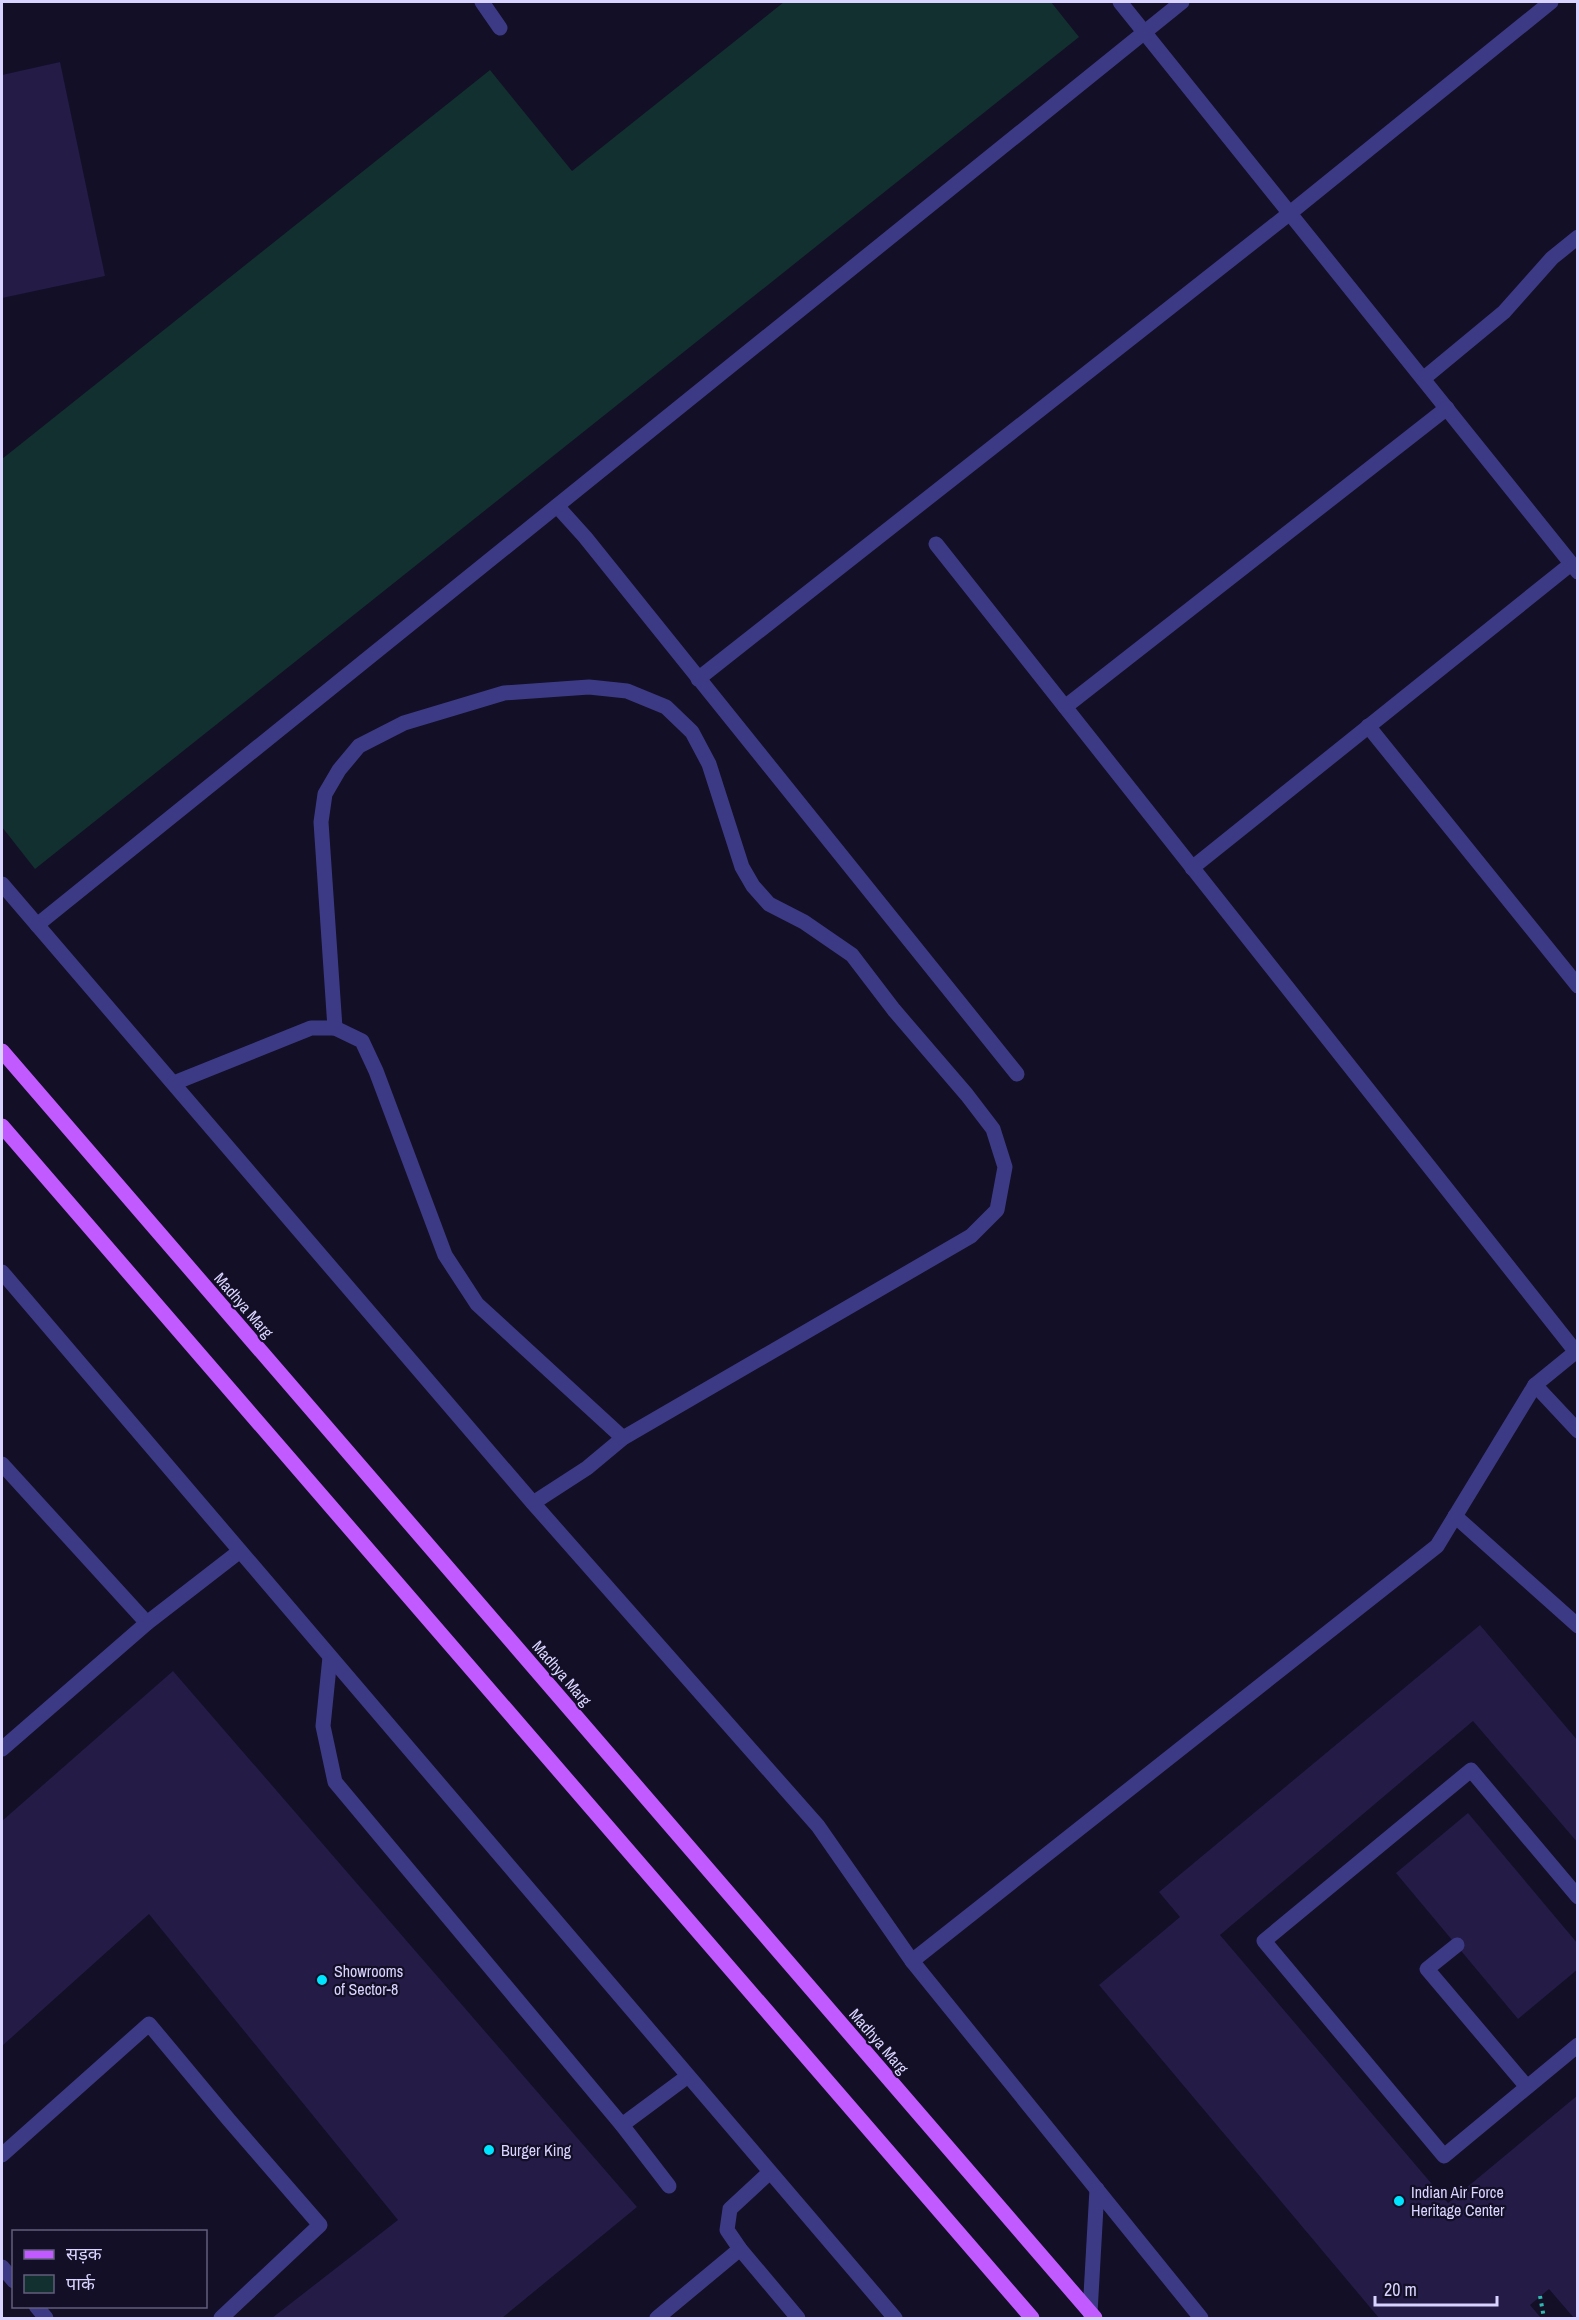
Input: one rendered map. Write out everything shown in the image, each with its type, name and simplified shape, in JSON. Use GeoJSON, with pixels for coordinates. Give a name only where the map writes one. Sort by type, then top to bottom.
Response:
{"type":"FeatureCollection","features":[{"type":"Feature","properties":{"kind":"main road","name":"Madhya Marg"},"geometry":{"type":"LineString","coordinates":[[2,1051],[1092,2316]]}},
{"type":"Feature","properties":{"kind":"main road"},"geometry":{"type":"LineString","coordinates":[[2,1126],[1032,2319]]}},
{"type":"Feature","properties":{"kind":"street"},"geometry":{"type":"LineString","coordinates":[[482,2],[500,28]]}},
{"type":"Feature","properties":{"kind":"street"},"geometry":{"type":"LineString","coordinates":[[1120,2],[1574,568],[1368,726],[1192,868]]}},
{"type":"Feature","properties":{"kind":"street"},"geometry":{"type":"LineString","coordinates":[[37,925],[1182,2]]}},
{"type":"Feature","properties":{"kind":"street"},"geometry":{"type":"LineString","coordinates":[[698,679],[1290,213],[1551,2]]}},
{"type":"Feature","properties":{"kind":"street"},"geometry":{"type":"LineString","coordinates":[[1423,379],[1504,312],[1552,258],[1578,237]]}},
{"type":"Feature","properties":{"kind":"street"},"geometry":{"type":"LineString","coordinates":[[1065,707],[1447,408]]}},
{"type":"Feature","properties":{"kind":"street"},"geometry":{"type":"LineString","coordinates":[[557,506],[1017,1074]]}},
{"type":"Feature","properties":{"kind":"street"},"geometry":{"type":"LineString","coordinates":[[912,1961],[1437,1546],[1535,1385],[1577,1351],[936,544]]}},
{"type":"Feature","properties":{"kind":"street"},"geometry":{"type":"LineString","coordinates":[[335,1028],[321,822],[326,794],[339,770],[359,746],[404,723],[504,693],[590,687],[627,691],[666,707],[692,732],[709,764],[742,867],[753,886],[769,904],[804,922],[852,955],[894,1010],[993,1129],[1005,1167],[997,1210],[971,1236],[623,1438],[587,1468],[533,1503]]}},
{"type":"Feature","properties":{"kind":"street"},"geometry":{"type":"LineString","coordinates":[[1368,726],[1578,986]]}},
{"type":"Feature","properties":{"kind":"street"},"geometry":{"type":"LineString","coordinates":[[2,884],[533,1503],[818,1826],[912,1961],[1201,2319]]}},
{"type":"Feature","properties":{"kind":"street"},"geometry":{"type":"LineString","coordinates":[[174,1083],[311,1028],[335,1028],[362,1041],[376,1071],[445,1255],[477,1304],[623,1438]]}},
{"type":"Feature","properties":{"kind":"street"},"geometry":{"type":"LineString","coordinates":[[2,1272],[895,2319]]}},
{"type":"Feature","properties":{"kind":"street"},"geometry":{"type":"LineString","coordinates":[[1535,1385],[1578,1431]]}},
{"type":"Feature","properties":{"kind":"street"},"geometry":{"type":"LineString","coordinates":[[2,1464],[147,1623]]}},
{"type":"Feature","properties":{"kind":"street"},"geometry":{"type":"LineString","coordinates":[[1455,1516],[1578,1626]]}},
{"type":"Feature","properties":{"kind":"street"},"geometry":{"type":"LineString","coordinates":[[2,1749],[147,1623],[240,1551]]}},
{"type":"Feature","properties":{"kind":"street"},"geometry":{"type":"LineString","coordinates":[[330,1657],[323,1726],[335,1782],[622,2125],[669,2186]]}},
{"type":"Feature","properties":{"kind":"street"},"geometry":{"type":"LineString","coordinates":[[1578,1897],[1471,1770],[1264,1941],[1444,2156],[1578,2045]]}},
{"type":"Feature","properties":{"kind":"street"},"geometry":{"type":"LineString","coordinates":[[1456,1945],[1427,1970],[1527,2088]]}},
{"type":"Feature","properties":{"kind":"street"},"geometry":{"type":"LineString","coordinates":[[2,2155],[149,2024],[320,2224],[221,2319]]}},
{"type":"Feature","properties":{"kind":"street"},"geometry":{"type":"LineString","coordinates":[[622,2125],[688,2076]]}},
{"type":"Feature","properties":{"kind":"street"},"geometry":{"type":"LineString","coordinates":[[770,2172],[730,2209],[727,2230],[798,2319]]}},
{"type":"Feature","properties":{"kind":"street"},"geometry":{"type":"LineString","coordinates":[[1092,2316],[1097,2189]]}},
{"type":"Feature","properties":{"kind":"street"},"geometry":{"type":"LineString","coordinates":[[657,2319],[740,2249]]}},
{"type":"Feature","properties":{"kind":"street"},"geometry":{"type":"LineString","coordinates":[[2,2267],[12,2279]]}},
{"type":"Feature","properties":{"kind":"path"},"geometry":{"type":"LineString","coordinates":[[1540,2296],[1544,2319]]}},
{"type":"Feature","properties":{"kind":"green space"},"geometry":{"type":"Polygon","coordinates":[[[784,2],[1051,2],[1079,37],[35,869],[2,827],[2,459],[490,70],[572,171],[784,2]]]}},
{"type":"Feature","properties":{"kind":"building"},"geometry":{"type":"Polygon","coordinates":[[[60,62],[105,276],[2,298],[2,75],[60,62]]]}},
{"type":"Feature","properties":{"kind":"building"},"geometry":{"type":"Polygon","coordinates":[[[1480,1625],[1578,1741],[1578,1843],[1473,1721],[1220,1935],[1448,2203],[1578,2095],[1578,2318],[1574,2318],[1549,2289],[1530,2305],[1541,2318],[1379,2318],[1099,1985],[1180,1917],[1159,1892],[1480,1625]]]}},
{"type":"Feature","properties":{"kind":"building","name":"Showrooms of Sector-8"},"geometry":{"type":"Polygon","coordinates":[[[173,1671],[637,2207],[502,2318],[272,2318],[398,2220],[149,1914],[2,2046],[2,1821],[173,1671]]]}},
{"type":"Feature","properties":{"kind":"building"},"geometry":{"type":"Polygon","coordinates":[[[1468,1813],[1578,1944],[1578,1969],[1518,2019],[1396,1873],[1468,1813]]]}},
{"type":"Feature","properties":{"kind":"place","name":"Showrooms of Sector-8"},"geometry":{"type":"Point","coordinates":[322,1980]}},
{"type":"Feature","properties":{"kind":"place","name":"Burger King"},"geometry":{"type":"Point","coordinates":[489,2150]}},
{"type":"Feature","properties":{"kind":"place","name":"Indian Air Force Heritage Center"},"geometry":{"type":"Point","coordinates":[1399,2201]}}]}
